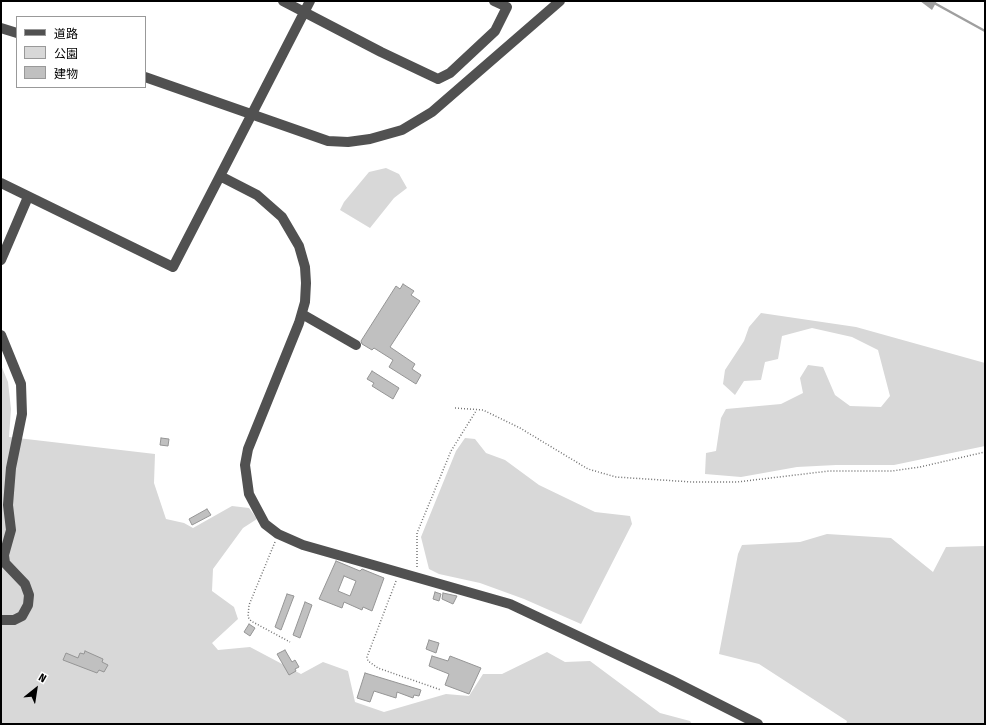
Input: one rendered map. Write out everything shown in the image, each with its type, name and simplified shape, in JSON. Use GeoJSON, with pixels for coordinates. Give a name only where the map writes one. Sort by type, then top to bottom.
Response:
{"type":"FeatureCollection","features":[{"type":"Feature","properties":{"kind":"street"},"geometry":{"type":"LineString","coordinates":[[283,1],[381,52],[438,79],[450,73],[495,31],[507,7],[494,1]]}},
{"type":"Feature","properties":{"kind":"street"},"geometry":{"type":"LineString","coordinates":[[1,182],[28,197],[173,267],[310,1]]}},
{"type":"Feature","properties":{"kind":"street"},"geometry":{"type":"LineString","coordinates":[[146,77],[328,142],[348,142],[370,139],[402,130],[432,112],[560,1]]}},
{"type":"Feature","properties":{"kind":"street"},"geometry":{"type":"LineString","coordinates":[[1,28],[16,33]]}},
{"type":"Feature","properties":{"kind":"street"},"geometry":{"type":"LineString","coordinates":[[220,176],[257,195],[282,217],[299,246],[305,267],[305,302],[302,314],[282,368],[248,449],[245,465],[249,494],[265,524],[278,534],[303,545],[510,604],[532,613],[671,680],[758,724]]}},
{"type":"Feature","properties":{"kind":"street"},"geometry":{"type":"LineString","coordinates":[[1,260],[28,197]]}},
{"type":"Feature","properties":{"kind":"street"},"geometry":{"type":"LineString","coordinates":[[302,314],[356,345]]}},
{"type":"Feature","properties":{"kind":"street"},"geometry":{"type":"LineString","coordinates":[[1,335],[21,384],[22,414],[10,468],[8,505],[10,530],[4,555],[5,563],[25,584],[29,595],[28,604],[22,616],[14,620],[1,620]]}},
{"type":"Feature","properties":{"kind":"path"},"geometry":{"type":"LineString","coordinates":[[455,408],[483,410],[520,428],[588,469],[616,478],[692,482],[737,482],[829,471],[892,471],[920,467],[985,452]]}},
{"type":"Feature","properties":{"kind":"path"},"geometry":{"type":"LineString","coordinates":[[418,577],[416,549],[417,534],[451,451],[476,410]]}},
{"type":"Feature","properties":{"kind":"path"},"geometry":{"type":"LineString","coordinates":[[278,534],[249,605],[248,617],[251,621],[290,642]]}},
{"type":"Feature","properties":{"kind":"path"},"geometry":{"type":"LineString","coordinates":[[400,572],[367,658],[368,661],[378,668],[441,690]]}},
{"type":"Feature","properties":{"kind":"green space"},"geometry":{"type":"Polygon","coordinates":[[[386,168],[399,174],[407,188],[394,198],[370,228],[340,210],[344,202],[369,172],[386,168]]]}},
{"type":"Feature","properties":{"kind":"green space"},"geometry":{"type":"Polygon","coordinates":[[[761,313],[856,327],[985,363],[985,446],[894,465],[797,467],[741,477],[705,474],[706,453],[716,451],[721,418],[726,409],[781,404],[803,393],[800,378],[808,365],[823,367],[835,395],[850,406],[881,407],[890,396],[878,350],[852,337],[812,328],[782,336],[778,359],[765,362],[761,380],[744,381],[735,395],[723,384],[725,370],[744,341],[749,327],[761,313]]]}},
{"type":"Feature","properties":{"kind":"green space"},"geometry":{"type":"Polygon","coordinates":[[[1,365],[8,382],[11,409],[9,437],[155,454],[154,483],[166,519],[184,523],[193,528],[232,506],[249,508],[257,519],[243,528],[213,569],[212,591],[234,607],[238,619],[212,643],[218,650],[250,647],[301,674],[323,662],[348,671],[355,702],[384,712],[446,694],[469,696],[483,674],[502,674],[547,652],[565,662],[590,661],[660,713],[690,721],[692,724],[1,724],[1,365]]]}},
{"type":"Feature","properties":{"kind":"green space"},"geometry":{"type":"Polygon","coordinates":[[[465,438],[475,439],[486,453],[505,460],[539,485],[595,512],[630,516],[632,524],[581,624],[524,599],[480,583],[439,574],[429,569],[421,537],[456,451],[465,438]]]}},
{"type":"Feature","properties":{"kind":"green space"},"geometry":{"type":"Polygon","coordinates":[[[827,534],[891,538],[933,572],[946,547],[985,546],[985,724],[846,724],[847,721],[759,664],[719,654],[738,554],[742,545],[800,542],[827,534]]]}},
{"type":"Feature","properties":{"kind":"shaded area"},"geometry":{"type":"Polygon","coordinates":[[[920,1],[937,1],[932,10],[920,1]]]}},
{"type":"Feature","properties":{"kind":"building"},"geometry":{"type":"Polygon","coordinates":[[[403,284],[414,291],[411,295],[420,301],[390,347],[415,364],[412,369],[421,375],[416,384],[389,367],[393,360],[374,348],[372,350],[362,344],[361,341],[396,286],[400,289],[403,284]]]}},
{"type":"Feature","properties":{"kind":"building"},"geometry":{"type":"Polygon","coordinates":[[[372,371],[399,388],[393,399],[372,386],[374,383],[367,379],[372,371]]]}},
{"type":"Feature","properties":{"kind":"building"},"geometry":{"type":"Polygon","coordinates":[[[161,438],[169,439],[168,446],[160,445],[161,438]]]}},
{"type":"Feature","properties":{"kind":"building"},"geometry":{"type":"Polygon","coordinates":[[[207,509],[211,515],[192,525],[189,519],[207,509]]]}},
{"type":"Feature","properties":{"kind":"building"},"geometry":{"type":"Polygon","coordinates":[[[336,561],[360,571],[362,569],[384,578],[372,611],[363,607],[362,610],[344,602],[342,608],[319,599],[336,561]],[[344,576],[338,591],[350,596],[356,581],[344,576]]]}},
{"type":"Feature","properties":{"kind":"building"},"geometry":{"type":"Polygon","coordinates":[[[435,592],[441,594],[439,601],[433,599],[435,592]]]}},
{"type":"Feature","properties":{"kind":"building"},"geometry":{"type":"Polygon","coordinates":[[[443,593],[457,596],[453,604],[442,599],[443,593]]]}},
{"type":"Feature","properties":{"kind":"building"},"geometry":{"type":"Polygon","coordinates":[[[287,594],[294,596],[281,630],[275,627],[287,594]]]}},
{"type":"Feature","properties":{"kind":"building"},"geometry":{"type":"Polygon","coordinates":[[[305,602],[312,605],[300,638],[293,635],[305,602]]]}},
{"type":"Feature","properties":{"kind":"building"},"geometry":{"type":"Polygon","coordinates":[[[249,624],[255,628],[250,636],[244,632],[249,624]]]}},
{"type":"Feature","properties":{"kind":"building"},"geometry":{"type":"Polygon","coordinates":[[[429,640],[439,643],[436,653],[426,649],[429,640]]]}},
{"type":"Feature","properties":{"kind":"building"},"geometry":{"type":"Polygon","coordinates":[[[285,650],[292,662],[295,660],[299,667],[295,669],[296,671],[289,675],[277,654],[285,650]]]}},
{"type":"Feature","properties":{"kind":"building"},"geometry":{"type":"Polygon","coordinates":[[[85,651],[103,659],[102,662],[108,665],[104,672],[99,670],[97,673],[63,660],[66,653],[78,658],[80,653],[84,654],[85,651]]]}},
{"type":"Feature","properties":{"kind":"building"},"geometry":{"type":"Polygon","coordinates":[[[432,656],[448,661],[450,656],[481,668],[469,694],[445,685],[449,674],[429,666],[432,656]]]}},
{"type":"Feature","properties":{"kind":"building"},"geometry":{"type":"Polygon","coordinates":[[[365,673],[421,690],[419,696],[414,695],[413,698],[397,692],[396,698],[374,691],[370,702],[357,698],[365,673]]]}},
{"type":"Feature","properties":{"kind":"waterway"},"geometry":{"type":"LineString","coordinates":[[936,4],[985,31]]}}]}
